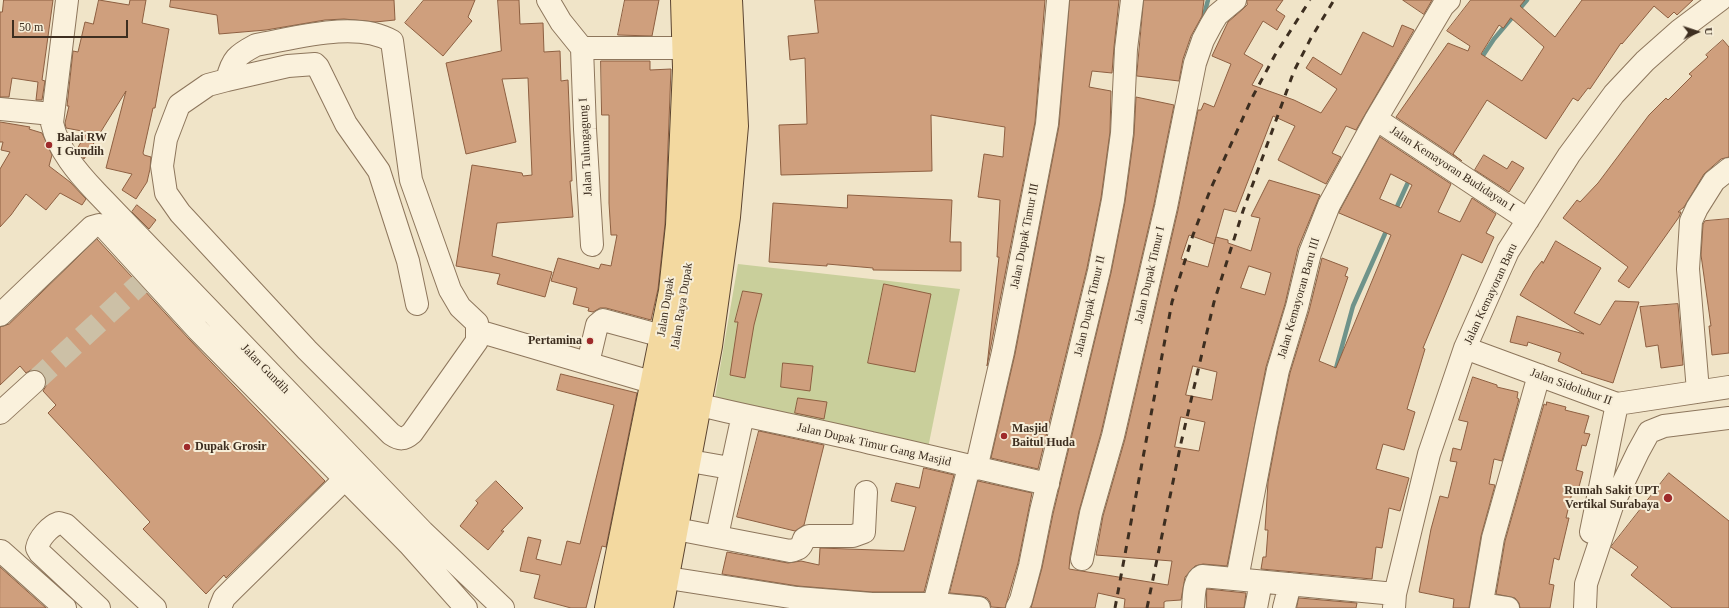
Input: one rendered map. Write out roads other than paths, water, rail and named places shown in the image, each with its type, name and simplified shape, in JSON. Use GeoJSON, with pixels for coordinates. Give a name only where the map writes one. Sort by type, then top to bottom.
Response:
{"type":"FeatureCollection","features":[{"type":"Feature","properties":{"kind":"main road","name":"Jalan Dupak"},"geometry":{"type":"LineString","coordinates":[[606,608],[640,484],[651,382],[662,336],[670,291],[683,245],[678,217],[683,48],[710,3]]}},
{"type":"Feature","properties":{"kind":"main road","name":"Jalan Raya Dupak"},"geometry":{"type":"LineString","coordinates":[[625,608],[640,484],[678,335],[688,272],[683,245],[702,142],[702,42],[710,3]]}},
{"type":"Feature","properties":{"kind":"main road","name":"Jalan Raya Dupak"},"geometry":{"type":"LineString","coordinates":[[642,608],[682,406],[701,291],[719,143],[719,43],[710,3]]}},
{"type":"Feature","properties":{"kind":"main road"},"geometry":{"type":"LineString","coordinates":[[662,608],[710,346],[729,217],[737,126],[710,3]]}},
{"type":"Feature","properties":{"kind":"street","name":"Jalan Gundih"},"geometry":{"type":"LineString","coordinates":[[67,0],[52,114],[54,133],[70,161],[96,192],[152,276],[352,473],[423,532],[503,608]]}},
{"type":"Feature","properties":{"kind":"street"},"geometry":{"type":"LineString","coordinates":[[548,0],[561,22],[582,48],[683,48]]}},
{"type":"Feature","properties":{"kind":"street","name":"Jalan Dupak Timur III"},"geometry":{"type":"LineString","coordinates":[[934,604],[973,468],[1003,352],[1046,124],[1058,0]]}},
{"type":"Feature","properties":{"kind":"street","name":"Jalan Dupak Timur II"},"geometry":{"type":"LineString","coordinates":[[1017,608],[1030,566],[1099,271],[1113,200],[1122,133],[1126,49],[1132,0]]}},
{"type":"Feature","properties":{"kind":"street","name":"Jalan Dupak Timur I"},"geometry":{"type":"LineString","coordinates":[[1082,559],[1093,507],[1113,436],[1166,207],[1196,63],[1203,40],[1217,15],[1235,0]]}},
{"type":"Feature","properties":{"kind":"street","name":"Jalan Kemayoran Baru III"},"geometry":{"type":"LineString","coordinates":[[1238,579],[1278,370],[1297,307],[1310,253],[1329,205],[1376,119],[1443,6],[1449,0]]}},
{"type":"Feature","properties":{"kind":"street","name":"Jalan Kemayoran Baru"},"geometry":{"type":"LineString","coordinates":[[1394,601],[1429,454],[1465,348],[1508,251],[1569,155],[1614,94],[1645,61],[1680,30],[1720,0]]}},
{"type":"Feature","properties":{"kind":"street"},"geometry":{"type":"LineString","coordinates":[[227,80],[230,66],[234,59],[244,51],[256,45],[346,30],[382,36],[392,42],[411,180],[450,290],[460,307],[476,324],[478,331],[477,341],[412,433],[406,438],[399,439],[392,434],[307,350],[180,213],[166,193],[162,166],[166,139],[179,105],[208,85],[288,66],[317,65],[346,124],[379,171],[408,262],[417,304]]}},
{"type":"Feature","properties":{"kind":"street","name":"Jalan Tulungagung I"},"geometry":{"type":"LineString","coordinates":[[582,48],[584,129],[592,245]]}},
{"type":"Feature","properties":{"kind":"street"},"geometry":{"type":"LineString","coordinates":[[0,109],[52,114]]}},
{"type":"Feature","properties":{"kind":"street","name":"Jalan Kemayoran Budidayan I"},"geometry":{"type":"LineString","coordinates":[[1376,119],[1528,220]]}},
{"type":"Feature","properties":{"kind":"street"},"geometry":{"type":"LineString","coordinates":[[1698,391],[1688,269],[1692,221],[1704,196],[1714,181],[1729,169]]}},
{"type":"Feature","properties":{"kind":"street"},"geometry":{"type":"LineString","coordinates":[[379,171],[411,180]]}},
{"type":"Feature","properties":{"kind":"street"},"geometry":{"type":"LineString","coordinates":[[0,315],[92,227],[98,225],[106,229],[152,276]]}},
{"type":"Feature","properties":{"kind":"street"},"geometry":{"type":"LineString","coordinates":[[588,363],[597,325],[603,320],[662,336]]}},
{"type":"Feature","properties":{"kind":"street"},"geometry":{"type":"LineString","coordinates":[[478,331],[651,382]]}},
{"type":"Feature","properties":{"kind":"street","name":"Jalan Sidoluhur II"},"geometry":{"type":"LineString","coordinates":[[1465,348],[1617,404],[1576,608]]}},
{"type":"Feature","properties":{"kind":"street"},"geometry":{"type":"LineString","coordinates":[[1508,608],[1481,606],[1492,538],[1539,375]]}},
{"type":"Feature","properties":{"kind":"street"},"geometry":{"type":"LineString","coordinates":[[0,413],[34,382]]}},
{"type":"Feature","properties":{"kind":"street"},"geometry":{"type":"LineString","coordinates":[[1617,404],[1729,387]]}},
{"type":"Feature","properties":{"kind":"street","name":"Jalan Dupak Timur Gang Masjid"},"geometry":{"type":"LineString","coordinates":[[700,405],[758,420],[870,442],[973,468],[1048,484]]}},
{"type":"Feature","properties":{"kind":"street"},"geometry":{"type":"LineString","coordinates":[[1585,608],[1586,584],[1612,506],[1649,432],[1664,426],[1729,418]]}},
{"type":"Feature","properties":{"kind":"street"},"geometry":{"type":"LineString","coordinates":[[717,536],[730,468],[741,424]]}},
{"type":"Feature","properties":{"kind":"street"},"geometry":{"type":"LineString","coordinates":[[690,461],[730,468]]}},
{"type":"Feature","properties":{"kind":"street"},"geometry":{"type":"LineString","coordinates":[[220,608],[224,598],[233,588],[352,473],[409,544],[466,608]]}},
{"type":"Feature","properties":{"kind":"street"},"geometry":{"type":"LineString","coordinates":[[676,528],[790,551],[797,550],[801,547],[804,539],[809,536],[853,536],[864,532],[866,492]]}},
{"type":"Feature","properties":{"kind":"street"},"geometry":{"type":"LineString","coordinates":[[100,608],[40,553],[37,548],[38,543],[52,525],[59,522],[66,525],[155,608]]}},
{"type":"Feature","properties":{"kind":"street"},"geometry":{"type":"LineString","coordinates":[[1,550],[65,608]]}},
{"type":"Feature","properties":{"kind":"street"},"geometry":{"type":"LineString","coordinates":[[1193,608],[1196,582],[1202,576],[1290,584],[1394,601]]}},
{"type":"Feature","properties":{"kind":"street"},"geometry":{"type":"LineString","coordinates":[[668,578],[797,598],[872,604],[934,604],[966,608]]}},
{"type":"Feature","properties":{"kind":"street"},"geometry":{"type":"LineString","coordinates":[[1256,608],[1261,582]]}},
{"type":"Feature","properties":{"kind":"street"},"geometry":{"type":"LineString","coordinates":[[1284,608],[1290,584]]}},
{"type":"Feature","properties":{"kind":"waterway"},"geometry":{"type":"LineString","coordinates":[[1203,19],[1208,0]]}},
{"type":"Feature","properties":{"kind":"waterway"},"geometry":{"type":"LineString","coordinates":[[1480,60],[1494,39],[1527,0]]}},
{"type":"Feature","properties":{"kind":"waterway"},"geometry":{"type":"LineString","coordinates":[[1395,211],[1410,178]]}},
{"type":"Feature","properties":{"kind":"waterway"},"geometry":{"type":"LineString","coordinates":[[1335,372],[1353,306],[1388,227]]}},
{"type":"Feature","properties":{"kind":"tunnel"},"geometry":{"type":"LineString","coordinates":[[34,382],[140,284]]}},
{"type":"Feature","properties":{"kind":"railway"},"geometry":{"type":"LineString","coordinates":[[1115,608],[1172,302],[1193,235],[1211,188],[1253,96],[1275,55],[1310,0]]}},
{"type":"Feature","properties":{"kind":"railway"},"geometry":{"type":"LineString","coordinates":[[1147,608],[1181,443],[1214,302],[1243,211],[1294,71],[1311,38],[1334,0]]}},
{"type":"Feature","properties":{"kind":"place","name":"Balai RW I Gundih"},"geometry":{"type":"Point","coordinates":[49,145]}},
{"type":"Feature","properties":{"kind":"place","name":"Pertamina"},"geometry":{"type":"Point","coordinates":[590,341]}},
{"type":"Feature","properties":{"kind":"place","name":"Masjid Baitul Huda"},"geometry":{"type":"Point","coordinates":[1004,436]}},
{"type":"Feature","properties":{"kind":"place","name":"Dupak Grosir"},"geometry":{"type":"Point","coordinates":[187,447]}},
{"type":"Feature","properties":{"kind":"place","name":"Rumah Sakit UPT Vertikal Surabaya"},"geometry":{"type":"Point","coordinates":[1668,498]}}]}
